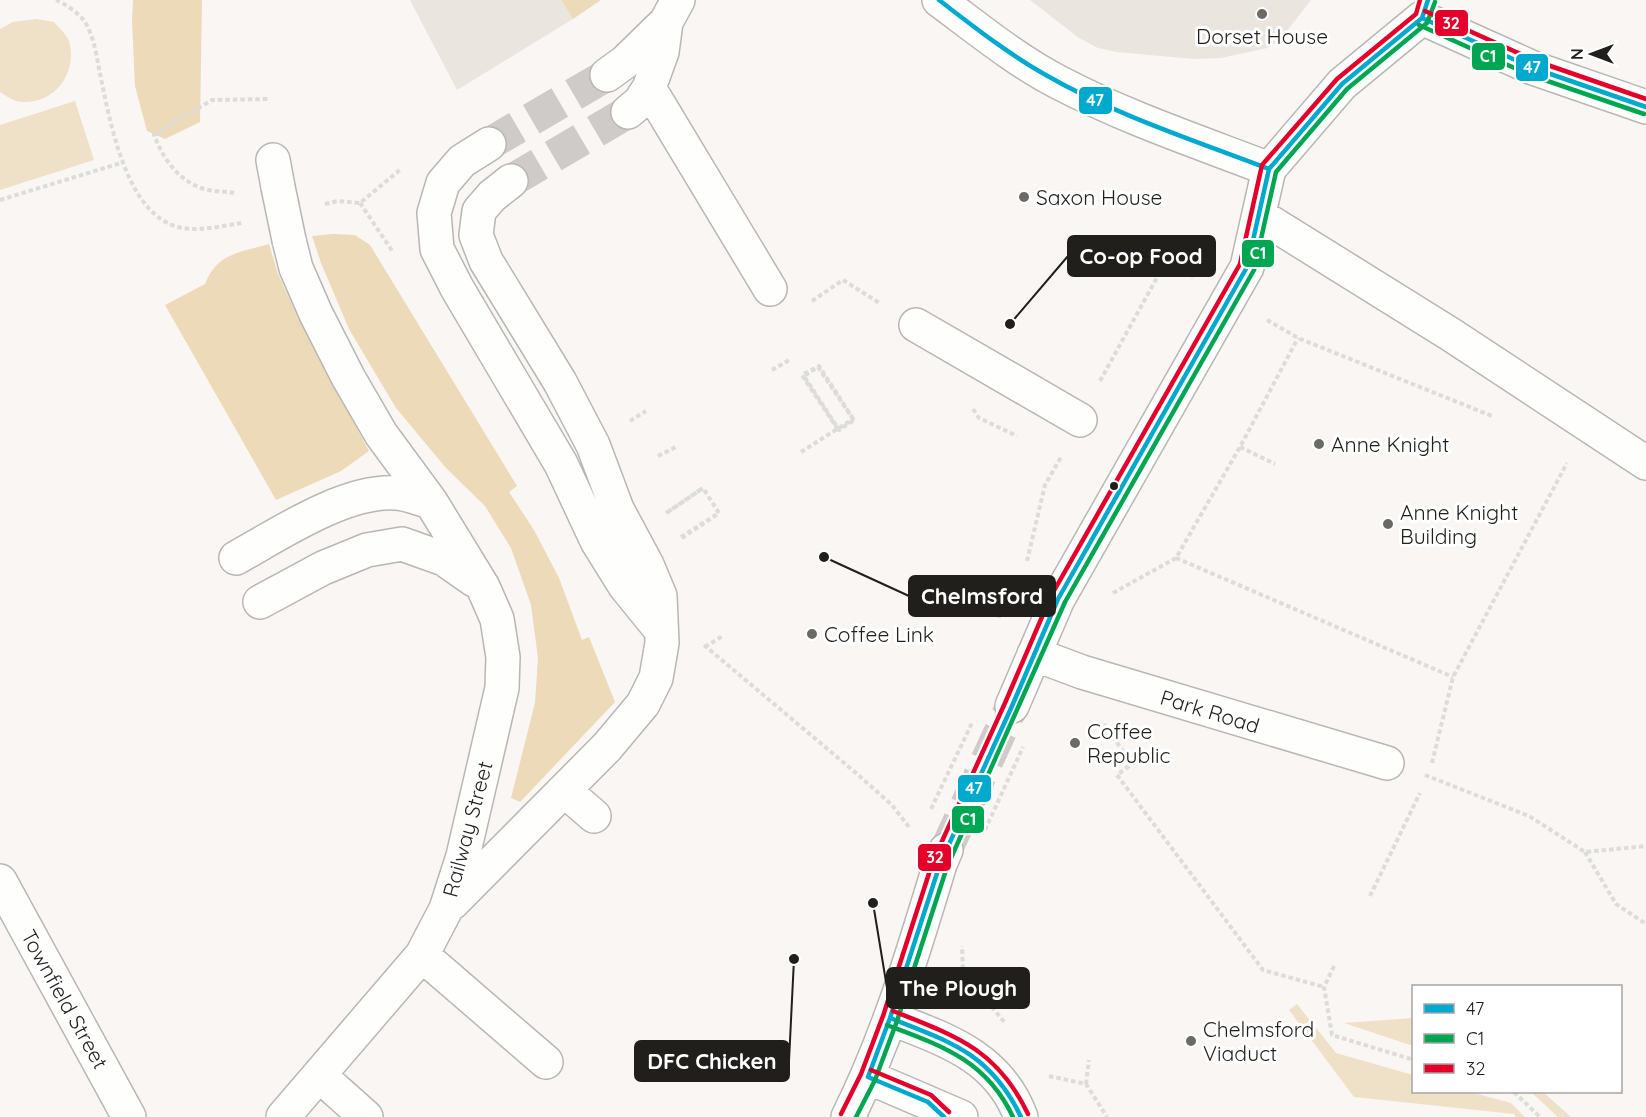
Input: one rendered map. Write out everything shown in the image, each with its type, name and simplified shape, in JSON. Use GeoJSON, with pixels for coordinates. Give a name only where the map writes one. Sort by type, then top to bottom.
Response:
{"type":"FeatureCollection","features":[{"type":"Feature","properties":{"kind":"street"},"geometry":{"type":"LineString","coordinates":[[939,0],[1002,47],[1059,83],[1269,169]]}},
{"type":"Feature","properties":{"kind":"street"},"geometry":{"type":"LineString","coordinates":[[1012,706],[1058,599],[1247,267],[1269,169],[1342,84],[1425,9],[1533,68],[1646,107]]}},
{"type":"Feature","properties":{"kind":"street"},"geometry":{"type":"LineString","coordinates":[[607,75],[625,62],[672,11]]}},
{"type":"Feature","properties":{"kind":"street"},"geometry":{"type":"LineString","coordinates":[[672,11],[662,52],[639,100],[770,289]]}},
{"type":"Feature","properties":{"kind":"street"},"geometry":{"type":"LineString","coordinates":[[489,144],[462,161],[443,183],[434,213],[437,249],[457,288],[561,464],[597,541],[625,586],[660,629]]}},
{"type":"Feature","properties":{"kind":"street","name":"Railway Street"},"geometry":{"type":"LineString","coordinates":[[276,173],[296,268],[316,314],[348,377],[381,434],[431,502],[483,586],[497,620],[503,657],[502,688],[463,856],[446,909],[422,955],[283,1117]]}},
{"type":"Feature","properties":{"kind":"street"},"geometry":{"type":"LineString","coordinates":[[446,909],[607,747],[643,704],[656,678],[662,643],[660,596],[648,565],[617,510],[593,445],[560,382],[486,261],[476,235],[479,211],[492,196],[511,181]]}},
{"type":"Feature","properties":{"kind":"street"},"geometry":{"type":"LineString","coordinates":[[1259,215],[1450,334],[1646,463]]}},
{"type":"Feature","properties":{"kind":"street"},"geometry":{"type":"LineString","coordinates":[[916,325],[1080,420]]}},
{"type":"Feature","properties":{"kind":"street"},"geometry":{"type":"LineString","coordinates":[[236,558],[291,527],[326,510],[361,497],[395,493],[431,502]]}},
{"type":"Feature","properties":{"kind":"street"},"geometry":{"type":"LineString","coordinates":[[260,603],[323,568],[367,550],[402,544],[444,559],[483,586]]}},
{"type":"Feature","properties":{"kind":"street","name":"Park Road"},"geometry":{"type":"LineString","coordinates":[[1034,654],[1082,672],[1387,763]]}},
{"type":"Feature","properties":{"kind":"street"},"geometry":{"type":"LineString","coordinates":[[564,790],[594,816]]}},
{"type":"Feature","properties":{"kind":"street"},"geometry":{"type":"LineString","coordinates":[[848,1117],[868,1077],[890,1018],[943,857]]}},
{"type":"Feature","properties":{"kind":"street","name":"Townfield Street"},"geometry":{"type":"LineString","coordinates":[[0,881],[129,1117]]}},
{"type":"Feature","properties":{"kind":"street"},"geometry":{"type":"LineString","coordinates":[[422,955],[546,1062]]}},
{"type":"Feature","properties":{"kind":"street"},"geometry":{"type":"LineString","coordinates":[[890,1018],[968,1051],[994,1073],[1016,1104],[1021,1117]]}},
{"type":"Feature","properties":{"kind":"street"},"geometry":{"type":"LineString","coordinates":[[320,1076],[366,1117]]}},
{"type":"Feature","properties":{"kind":"street"},"geometry":{"type":"LineString","coordinates":[[868,1077],[936,1109],[961,1117]]}},
{"type":"Feature","properties":{"kind":"path"},"geometry":{"type":"LineString","coordinates":[[56,0],[84,20],[94,44],[113,129],[124,162],[137,194],[154,215],[177,227],[203,228],[252,221]]}},
{"type":"Feature","properties":{"kind":"path"},"geometry":{"type":"LineString","coordinates":[[236,202],[234,192],[201,188],[185,180],[168,165],[154,135],[212,100],[268,99]]}},
{"type":"Feature","properties":{"kind":"path"},"geometry":{"type":"LineString","coordinates":[[0,200],[124,162]]}},
{"type":"Feature","properties":{"kind":"path"},"geometry":{"type":"LineString","coordinates":[[318,206],[338,201],[360,203]]}},
{"type":"Feature","properties":{"kind":"path"},"geometry":{"type":"LineString","coordinates":[[238,213],[240,223]]}},
{"type":"Feature","properties":{"kind":"path"},"geometry":{"type":"LineString","coordinates":[[1027,563],[1046,485],[1166,263],[1202,282]]}},
{"type":"Feature","properties":{"kind":"path"},"geometry":{"type":"LineString","coordinates":[[1262,317],[1298,338],[1497,418]]}},
{"type":"Feature","properties":{"kind":"path"},"geometry":{"type":"LineString","coordinates":[[1298,338],[1240,447],[1176,558],[1453,677]]}},
{"type":"Feature","properties":{"kind":"path"},"geometry":{"type":"LineString","coordinates":[[772,370],[791,360]]}},
{"type":"Feature","properties":{"kind":"path"},"geometry":{"type":"LineString","coordinates":[[801,452],[835,430],[844,424],[853,419],[818,367],[804,376],[815,394],[833,421],[839,430],[854,420],[819,366],[802,375],[832,422],[839,431]]}},
{"type":"Feature","properties":{"kind":"path"},"geometry":{"type":"LineString","coordinates":[[658,456],[676,447]]}},
{"type":"Feature","properties":{"kind":"path"},"geometry":{"type":"LineString","coordinates":[[1240,447],[1275,464]]}},
{"type":"Feature","properties":{"kind":"path"},"geometry":{"type":"LineString","coordinates":[[1431,765],[1453,677],[1569,459]]}},
{"type":"Feature","properties":{"kind":"path"},"geometry":{"type":"LineString","coordinates":[[670,522],[665,514],[703,488],[720,513],[681,538],[676,530]]}},
{"type":"Feature","properties":{"kind":"path"},"geometry":{"type":"LineString","coordinates":[[966,585],[978,606],[993,614]]}},
{"type":"Feature","properties":{"kind":"path"},"geometry":{"type":"LineString","coordinates":[[705,647],[724,635]]}},
{"type":"Feature","properties":{"kind":"path"},"geometry":{"type":"LineString","coordinates":[[696,639],[892,805],[943,857]]}},
{"type":"Feature","properties":{"kind":"path"},"geometry":{"type":"LineString","coordinates":[[930,811],[974,720]]}},
{"type":"Feature","properties":{"kind":"path"},"geometry":{"type":"LineString","coordinates":[[1101,720],[1132,764],[1117,775],[1263,970],[1323,987]]}},
{"type":"Feature","properties":{"kind":"path"},"geometry":{"type":"LineString","coordinates":[[983,833],[1025,741]]}},
{"type":"Feature","properties":{"kind":"path"},"geometry":{"type":"LineString","coordinates":[[1370,896],[1429,776],[1529,816],[1585,852],[1616,904],[1646,924]]}},
{"type":"Feature","properties":{"kind":"path"},"geometry":{"type":"LineString","coordinates":[[1585,852],[1646,846]]}},
{"type":"Feature","properties":{"kind":"path"},"geometry":{"type":"LineString","coordinates":[[1334,966],[1323,987],[1332,1035],[1412,1060]]}},
{"type":"Feature","properties":{"kind":"path"},"geometry":{"type":"LineString","coordinates":[[963,972],[1013,1033]]}},
{"type":"Feature","properties":{"kind":"path"},"geometry":{"type":"LineString","coordinates":[[1089,1060],[1086,1084],[1107,1117]]}},
{"type":"Feature","properties":{"kind":"path"},"geometry":{"type":"LineString","coordinates":[[1042,1067],[1049,1076],[1086,1084]]}},
{"type":"Feature","properties":{"kind":"path"},"geometry":{"type":"LineString","coordinates":[[1515,1093],[1540,1117]]}},
{"type":"Feature","properties":{"kind":"shaded area"},"geometry":{"type":"Polygon","coordinates":[[[133,0],[202,0],[200,122],[165,139],[147,131],[135,86],[133,0]]]}},
{"type":"Feature","properties":{"kind":"shaded area"},"geometry":{"type":"Polygon","coordinates":[[[410,0],[561,0],[573,19],[457,90],[410,0]]]}},
{"type":"Feature","properties":{"kind":"shaded area"},"geometry":{"type":"Polygon","coordinates":[[[561,0],[601,0],[573,19],[561,0]]]}},
{"type":"Feature","properties":{"kind":"shaded area"},"geometry":{"type":"Polygon","coordinates":[[[1030,0],[1311,0],[1280,40],[1267,48],[1221,58],[1194,59],[1117,52],[1098,48],[1079,38],[1030,0]]]}},
{"type":"Feature","properties":{"kind":"shaded area"},"geometry":{"type":"Polygon","coordinates":[[[36,19],[54,22],[67,36],[71,53],[70,64],[67,75],[54,92],[45,98],[19,102],[0,92],[0,29],[13,22],[36,19]]]}},
{"type":"Feature","properties":{"kind":"shaded area"},"geometry":{"type":"Polygon","coordinates":[[[75,101],[94,160],[0,190],[0,125],[75,101]]]}},
{"type":"Feature","properties":{"kind":"shaded area"},"geometry":{"type":"Polygon","coordinates":[[[355,235],[370,245],[517,486],[509,492],[534,530],[559,578],[582,640],[589,637],[615,702],[520,802],[511,798],[535,703],[538,658],[531,605],[511,548],[485,506],[446,468],[396,408],[349,329],[312,236],[355,235]]]}},
{"type":"Feature","properties":{"kind":"shaded area"},"geometry":{"type":"Polygon","coordinates":[[[269,244],[278,274],[297,315],[369,451],[341,471],[276,500],[165,305],[205,284],[216,266],[223,260],[239,252],[269,244]]]}},
{"type":"Feature","properties":{"kind":"shaded area"},"geometry":{"type":"Polygon","coordinates":[[[1297,1004],[1336,1053],[1412,1075],[1412,1093],[1474,1093],[1511,1103],[1525,1117],[1354,1097],[1289,1010],[1297,1004]]]}},
{"type":"Feature","properties":{"kind":"shaded area"},"geometry":{"type":"Polygon","coordinates":[[[1412,1018],[1412,1046],[1344,1023],[1412,1018]]]}},
{"type":"Feature","properties":{"kind":"shaded area"},"geometry":{"type":"Polygon","coordinates":[[[1532,1093],[1544,1093],[1571,1117],[1558,1117],[1532,1093]]]}},
{"type":"Feature","properties":{"kind":"tunnel"},"geometry":{"type":"LineString","coordinates":[[489,144],[607,75]]}},
{"type":"Feature","properties":{"kind":"tunnel"},"geometry":{"type":"LineString","coordinates":[[511,181],[628,112]]}},
{"type":"Feature","properties":{"kind":"tunnel"},"geometry":{"type":"LineString","coordinates":[[946,850],[1012,706]]}},
{"type":"Feature","properties":{"kind":"transit line","name":"47"},"geometry":{"type":"LineString","coordinates":[[939,0],[990,39],[1071,89],[1155,126],[1269,169]]}},
{"type":"Feature","properties":{"kind":"transit line","name":"32"},"geometry":{"type":"LineString","coordinates":[[841,1114],[861,1074],[883,1016],[933,861],[1051,596],[1240,264],[1262,165],[1337,79],[1416,14],[1420,0]]}},
{"type":"Feature","properties":{"kind":"transit line","name":"47"},"geometry":{"type":"LineString","coordinates":[[868,1077],[890,1018],[940,864],[1058,599],[1247,267],[1269,169],[1342,84],[1422,18],[1428,0]]}},
{"type":"Feature","properties":{"kind":"transit line","name":"C1"},"geometry":{"type":"LineString","coordinates":[[856,1117],[875,1080],[897,1021],[947,867],[1065,602],[1254,270],[1276,172],[1347,89],[1427,23],[1435,2]]}},
{"type":"Feature","properties":{"kind":"transit line","name":"32"},"geometry":{"type":"LineString","coordinates":[[1425,11],[1536,61],[1646,99]]}},
{"type":"Feature","properties":{"kind":"transit line","name":"47"},"geometry":{"type":"LineString","coordinates":[[1422,18],[1533,68],[1646,107]]}},
{"type":"Feature","properties":{"kind":"transit line","name":"C1"},"geometry":{"type":"LineString","coordinates":[[1419,25],[1530,75],[1644,114]]}},
{"type":"Feature","properties":{"kind":"transit line","name":"32"},"geometry":{"type":"LineString","coordinates":[[893,1011],[955,1037],[988,1059],[1003,1074],[1028,1114]]}},
{"type":"Feature","properties":{"kind":"transit line","name":"47"},"geometry":{"type":"LineString","coordinates":[[890,1018],[950,1043],[982,1064],[996,1078],[1021,1117]]}},
{"type":"Feature","properties":{"kind":"transit line","name":"C1"},"geometry":{"type":"LineString","coordinates":[[887,1025],[944,1048],[976,1068],[990,1082],[1013,1117]]}},
{"type":"Feature","properties":{"kind":"transit line","name":"32"},"geometry":{"type":"LineString","coordinates":[[871,1070],[931,1095],[949,1112]]}},
{"type":"Feature","properties":{"kind":"transit line","name":"47"},"geometry":{"type":"LineString","coordinates":[[868,1077],[928,1102],[944,1117]]}},
{"type":"Feature","properties":{"kind":"place","name":"Dorset House"},"geometry":{"type":"Point","coordinates":[1262,14]}},
{"type":"Feature","properties":{"kind":"place","name":"Saxon House"},"geometry":{"type":"Point","coordinates":[1024,197]}},
{"type":"Feature","properties":{"kind":"place","name":"Co-op Food"},"geometry":{"type":"Point","coordinates":[1010,324]}},
{"type":"Feature","properties":{"kind":"place","name":"Anne Knight"},"geometry":{"type":"Point","coordinates":[1319,444]}},
{"type":"Feature","properties":{"kind":"place","name":"Anne Knight Building"},"geometry":{"type":"Point","coordinates":[1388,524]}},
{"type":"Feature","properties":{"kind":"place","name":"Chelmsford"},"geometry":{"type":"Point","coordinates":[824,557]}},
{"type":"Feature","properties":{"kind":"place","name":"Coffee Link"},"geometry":{"type":"Point","coordinates":[812,634]}},
{"type":"Feature","properties":{"kind":"place","name":"Coffee Republic"},"geometry":{"type":"Point","coordinates":[1075,743]}},
{"type":"Feature","properties":{"kind":"place","name":"The Plough"},"geometry":{"type":"Point","coordinates":[873,903]}},
{"type":"Feature","properties":{"kind":"place","name":"DFC Chicken"},"geometry":{"type":"Point","coordinates":[794,959]}},
{"type":"Feature","properties":{"kind":"place","name":"Chelmsford Viaduct"},"geometry":{"type":"Point","coordinates":[1191,1041]}}]}
